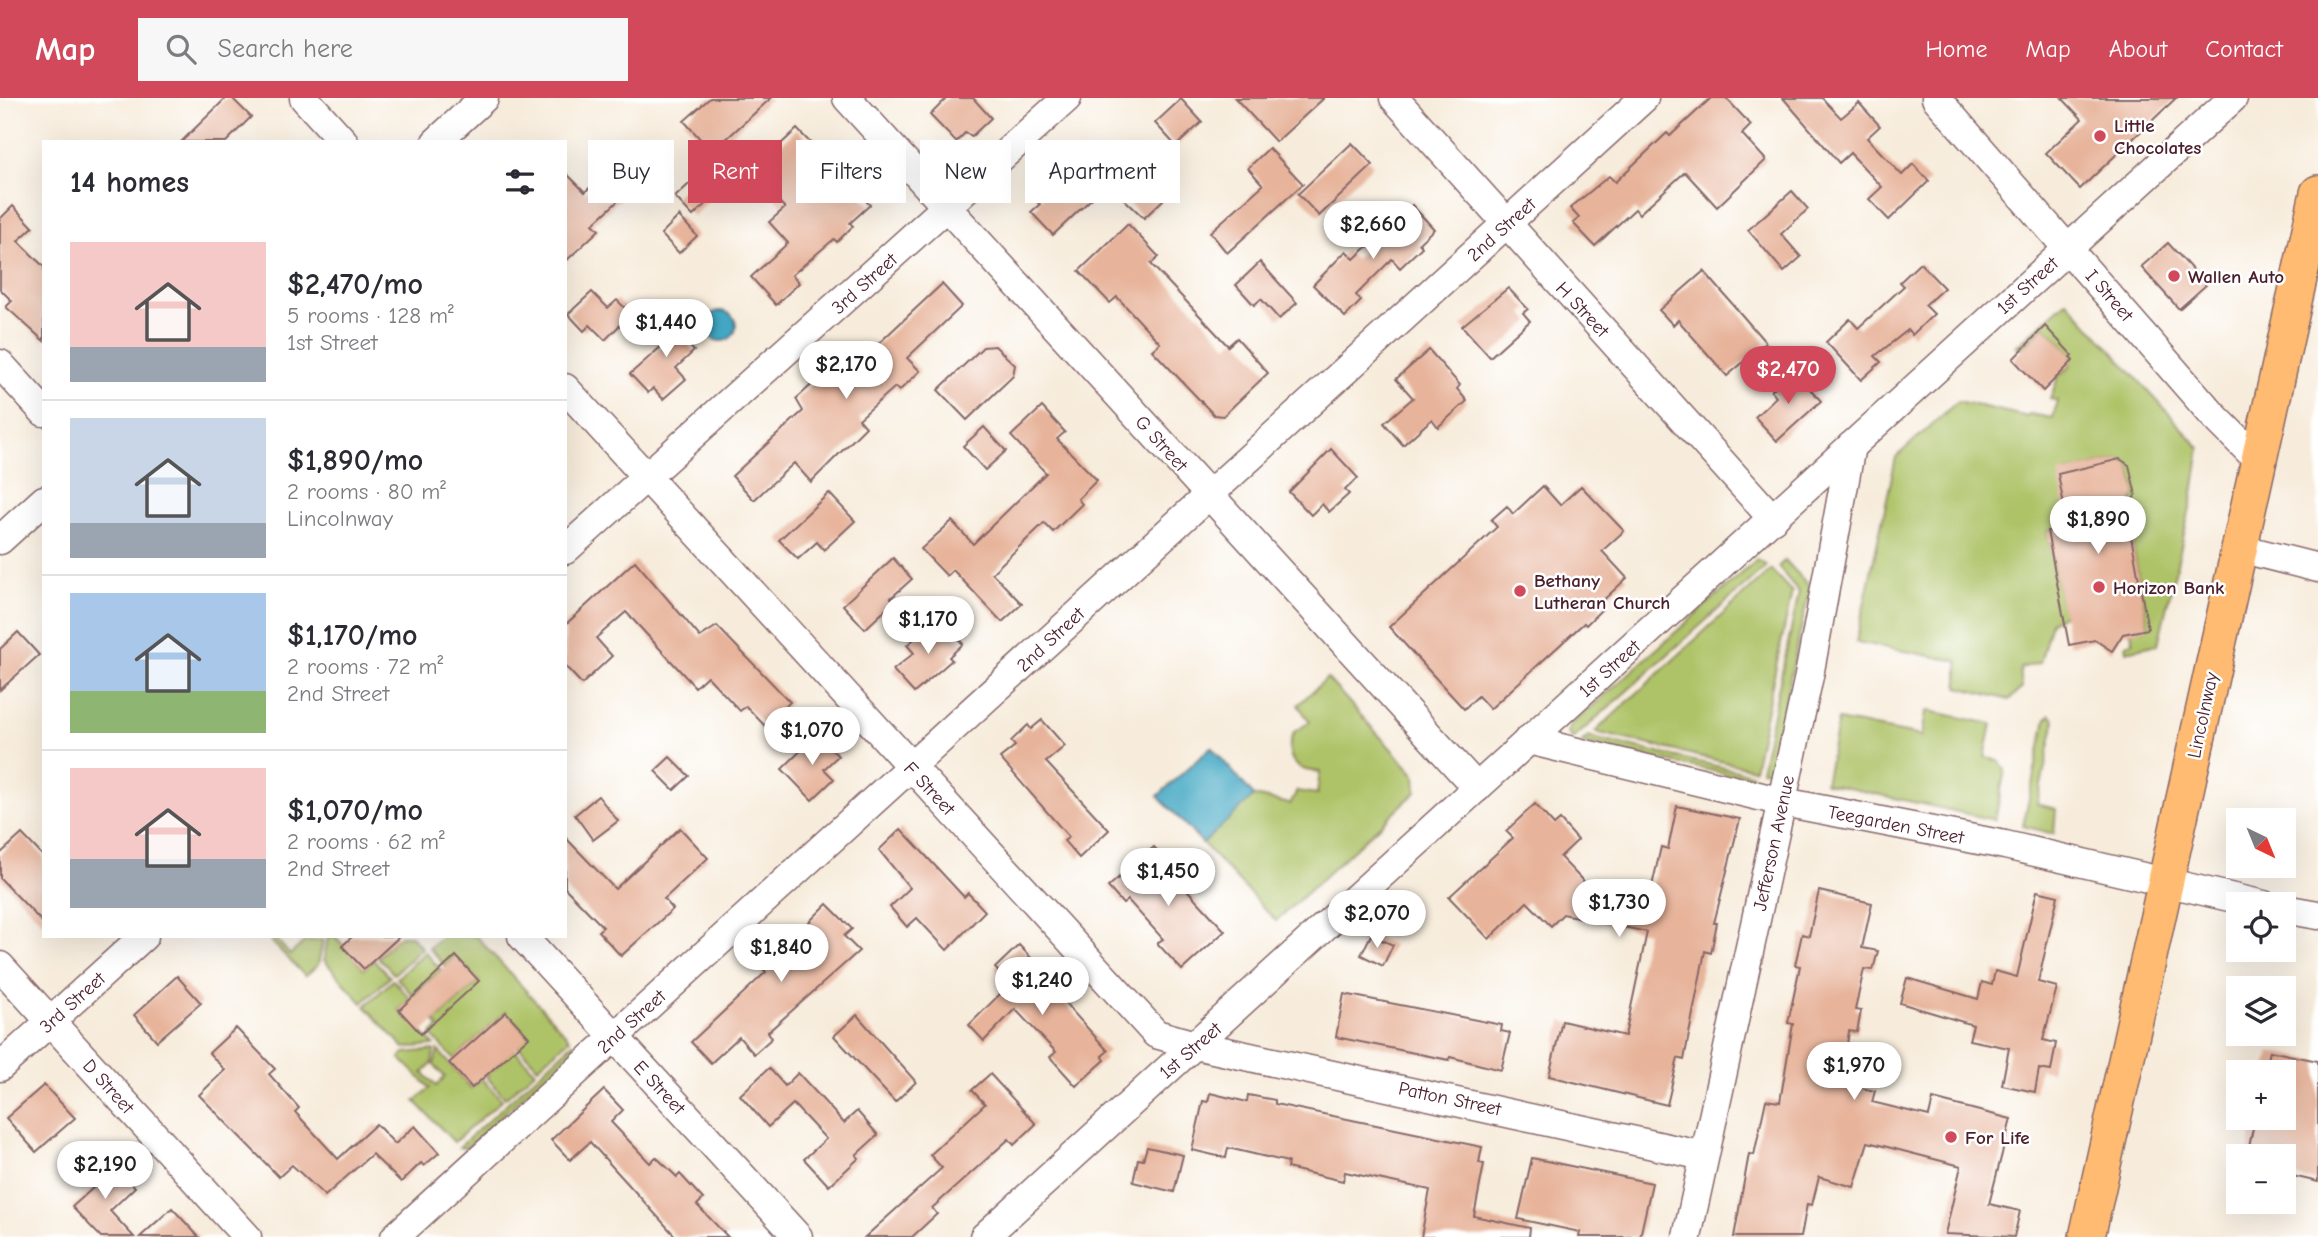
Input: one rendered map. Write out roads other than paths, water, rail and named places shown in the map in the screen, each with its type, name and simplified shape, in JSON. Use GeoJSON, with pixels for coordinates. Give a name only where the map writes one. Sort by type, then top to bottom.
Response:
{"type":"FeatureCollection","features":[{"type":"Feature","properties":{"kind":"main road","name":"Lincolnway"},"geometry":{"type":"LineString","coordinates":[[2087,1237],[2316,209]]}},
{"type":"Feature","properties":{"kind":"street"},"geometry":{"type":"LineString","coordinates":[[304,98],[342,140]]}},
{"type":"Feature","properties":{"kind":"street"},"geometry":{"type":"LineString","coordinates":[[438,140],[484,98]]}},
{"type":"Feature","properties":{"kind":"street","name":"G Street"},"geometry":{"type":"LineString","coordinates":[[847,98],[1477,788]]}},
{"type":"Feature","properties":{"kind":"street","name":"3rd Street"},"geometry":{"type":"LineString","coordinates":[[567,548],[648,479],[1067,98]]}},
{"type":"Feature","properties":{"kind":"street","name":"H Street"},"geometry":{"type":"LineString","coordinates":[[1394,98],[1773,519]]}},
{"type":"Feature","properties":{"kind":"street","name":"2nd Street"},"geometry":{"type":"LineString","coordinates":[[395,1237],[1644,98]]}},
{"type":"Feature","properties":{"kind":"street","name":"I Street"},"geometry":{"type":"LineString","coordinates":[[1936,98],[2069,247],[2212,414],[2259,460]]}},
{"type":"Feature","properties":{"kind":"street","name":"1st Street"},"geometry":{"type":"LineString","coordinates":[[984,1237],[2233,98]]}},
{"type":"Feature","properties":{"kind":"street"},"geometry":{"type":"LineString","coordinates":[[0,364],[42,410]]}},
{"type":"Feature","properties":{"kind":"street","name":"F Street"},"geometry":{"type":"LineString","coordinates":[[567,390],[1156,1034],[1195,1045]]}},
{"type":"Feature","properties":{"kind":"street","name":"Jefferson Avenue"},"geometry":{"type":"LineString","coordinates":[[1687,1237],[1783,802],[1829,577],[1839,503],[1851,446]]}},
{"type":"Feature","properties":{"kind":"street"},"geometry":{"type":"LineString","coordinates":[[0,540],[42,502]]}},
{"type":"Feature","properties":{"kind":"street"},"geometry":{"type":"LineString","coordinates":[[2239,548],[2318,568]]}},
{"type":"Feature","properties":{"kind":"street","name":"Teegarden Street"},"geometry":{"type":"LineString","coordinates":[[1528,740],[1783,802],[2030,850],[2226,896]]}},
{"type":"Feature","properties":{"kind":"street"},"geometry":{"type":"LineString","coordinates":[[2296,911],[2318,915]]}},
{"type":"Feature","properties":{"kind":"street","name":"3rd Street"},"geometry":{"type":"LineString","coordinates":[[0,1067],[142,938]]}},
{"type":"Feature","properties":{"kind":"street","name":"E Street"},"geometry":{"type":"LineString","coordinates":[[524,938],[798,1237]]}},
{"type":"Feature","properties":{"kind":"street","name":"D Street"},"geometry":{"type":"LineString","coordinates":[[0,966],[247,1237]]}},
{"type":"Feature","properties":{"kind":"street","name":"Patton Street"},"geometry":{"type":"LineString","coordinates":[[1195,1045],[1704,1156]]}},
{"type":"Feature","properties":{"kind":"water"},"geometry":{"type":"Polygon","coordinates":[[[721,311],[727,312],[735,320],[735,332],[727,340],[721,341],[715,340],[707,332],[706,326],[707,320],[715,312],[721,311]]]}},
{"type":"Feature","properties":{"kind":"water"},"geometry":{"type":"Polygon","coordinates":[[[1211,747],[1254,796],[1203,843],[1158,796],[1211,747]]]}},
{"type":"Feature","properties":{"kind":"place","name":"Little Chocolates"},"geometry":{"type":"Point","coordinates":[2100,136]}},
{"type":"Feature","properties":{"kind":"place","name":"Wallen Auto"},"geometry":{"type":"Point","coordinates":[2174,276]}},
{"type":"Feature","properties":{"kind":"place","name":"Horizon Bank"},"geometry":{"type":"Point","coordinates":[2099,587]}},
{"type":"Feature","properties":{"kind":"place","name":"Bethany Lutheran Church"},"geometry":{"type":"Point","coordinates":[1520,591]}},
{"type":"Feature","properties":{"kind":"place","name":"For Life"},"geometry":{"type":"Point","coordinates":[1951,1137]}}]}
